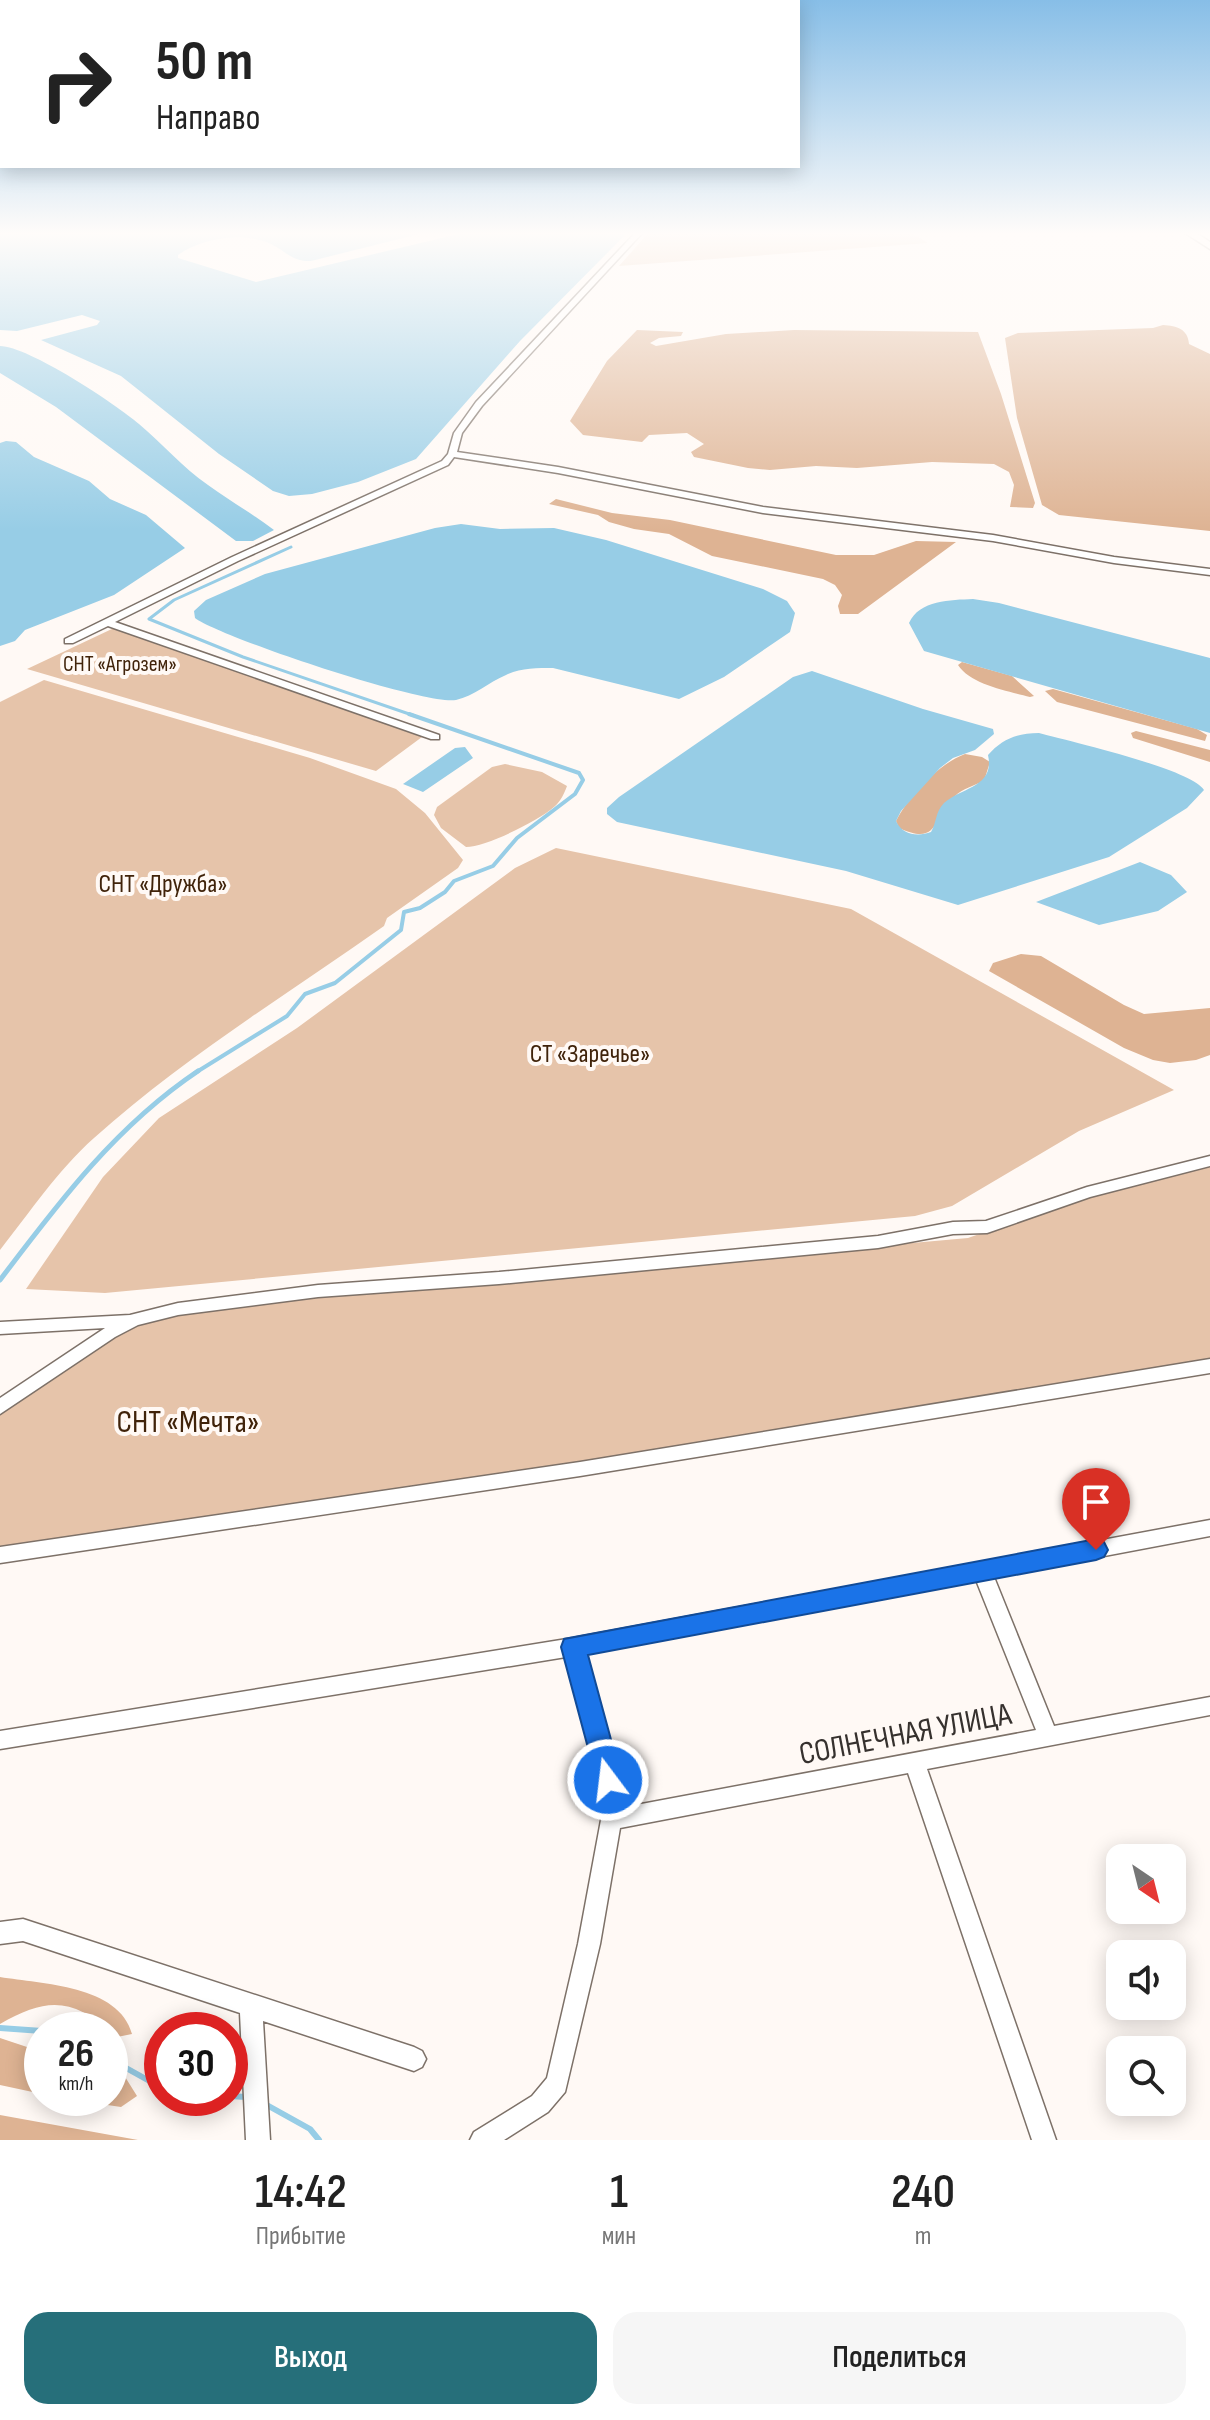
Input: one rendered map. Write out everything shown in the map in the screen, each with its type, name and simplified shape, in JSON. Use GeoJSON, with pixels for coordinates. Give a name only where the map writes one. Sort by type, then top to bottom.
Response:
{"type":"FeatureCollection","features":[{"type":"Feature","properties":{"kind":"street"},"geometry":{"type":"LineString","coordinates":[[69,641],[235,559],[433,469],[452,454],[458,433],[479,404],[547,331]]}},
{"type":"Feature","properties":{"kind":"street"},"geometry":{"type":"LineString","coordinates":[[452,454],[558,470],[775,511],[993,538],[1114,560],[1210,572]]}},
{"type":"Feature","properties":{"kind":"street"},"geometry":{"type":"LineString","coordinates":[[109,623],[435,737]]}},
{"type":"Feature","properties":{"kind":"street"},"geometry":{"type":"LineString","coordinates":[[0,1328],[134,1320],[178,1309],[318,1291],[514,1277],[878,1242],[953,1228],[987,1227],[1087,1192],[1210,1161]]}},
{"type":"Feature","properties":{"kind":"street"},"geometry":{"type":"LineString","coordinates":[[0,1407],[77,1354],[134,1320]]}},
{"type":"Feature","properties":{"kind":"street"},"geometry":{"type":"LineString","coordinates":[[0,1555],[565,1472],[1210,1366]]}},
{"type":"Feature","properties":{"kind":"street"},"geometry":{"type":"LineString","coordinates":[[0,1740],[573,1647],[1210,1528]]}},
{"type":"Feature","properties":{"kind":"street"},"geometry":{"type":"LineString","coordinates":[[982,1571],[1048,1735]]}},
{"type":"Feature","properties":{"kind":"street"},"geometry":{"type":"LineString","coordinates":[[482,2140],[540,2104],[557,2084],[589,1944],[611,1820],[608,1780],[573,1647]]}},
{"type":"Feature","properties":{"kind":"street","name":"СОЛНЕЧНАЯ УЛИЦА"},"geometry":{"type":"LineString","coordinates":[[611,1820],[1210,1706]]}},
{"type":"Feature","properties":{"kind":"street"},"geometry":{"type":"LineString","coordinates":[[915,1763],[1044,2140]]}},
{"type":"Feature","properties":{"kind":"street"},"geometry":{"type":"LineString","coordinates":[[0,1933],[23,1930],[414,2059]]}},
{"type":"Feature","properties":{"kind":"street"},"geometry":{"type":"LineString","coordinates":[[251,2005],[258,2140]]}},
{"type":"Feature","properties":{"kind":"green space","name":"СНТ «Агрозем»"},"geometry":{"type":"Polygon","coordinates":[[[114,628],[422,737],[376,771],[27,669],[114,628]]]}},
{"type":"Feature","properties":{"kind":"green space","name":"СНТ «Дружба»"},"geometry":{"type":"Polygon","coordinates":[[[44,680],[310,758],[396,789],[425,813],[463,860],[458,868],[387,918],[384,926],[235,1028],[128,1109],[68,1164],[0,1250],[0,702],[44,680]]]}},
{"type":"Feature","properties":{"kind":"green space"},"geometry":{"type":"Polygon","coordinates":[[[505,764],[542,772],[567,786],[559,802],[546,813],[498,838],[466,847],[441,828],[434,815],[437,807],[492,767],[505,764]]]}},
{"type":"Feature","properties":{"kind":"green space","name":"СТ «Заречье»"},"geometry":{"type":"Polygon","coordinates":[[[556,848],[851,909],[1174,1090],[1079,1131],[952,1206],[915,1216],[105,1293],[26,1289],[103,1177],[159,1118],[297,1028],[515,868],[556,848]]]}},
{"type":"Feature","properties":{"kind":"green space","name":"СНТ «Мечта»"},"geometry":{"type":"Polygon","coordinates":[[[1210,1164],[1210,1360],[75,1546],[0,1552],[0,1413],[122,1331],[162,1318],[308,1297],[968,1238],[1093,1194],[1210,1164]]]}},
{"type":"Feature","properties":{"kind":"shaded area"},"geometry":{"type":"Polygon","coordinates":[[[636,331],[683,332],[681,336],[659,338],[650,343],[656,346],[726,334],[779,331],[978,332],[1035,503],[1033,508],[1010,507],[1014,485],[1009,472],[994,464],[932,462],[770,470],[694,457],[691,452],[704,444],[687,433],[649,435],[642,442],[583,435],[570,421],[607,361],[636,331]]]}},
{"type":"Feature","properties":{"kind":"shaded area"},"geometry":{"type":"Polygon","coordinates":[[[1183,331],[1189,344],[1210,354],[1210,531],[1059,515],[1042,505],[1017,418],[1005,338],[1018,333],[1183,331]]]}},
{"type":"Feature","properties":{"kind":"shaded area"},"geometry":{"type":"Polygon","coordinates":[[[556,499],[612,513],[670,520],[836,555],[874,555],[916,541],[956,542],[858,614],[840,614],[838,606],[842,595],[835,585],[823,579],[712,556],[669,534],[634,529],[609,522],[598,515],[549,504],[556,499]]]}},
{"type":"Feature","properties":{"kind":"shaded area"},"geometry":{"type":"Polygon","coordinates":[[[962,662],[1012,676],[1034,696],[1011,692],[972,678],[958,665],[962,662]]]}},
{"type":"Feature","properties":{"kind":"shaded area"},"geometry":{"type":"Polygon","coordinates":[[[1053,689],[1197,729],[1207,735],[1205,741],[1057,702],[1045,691],[1053,689]]]}},
{"type":"Feature","properties":{"kind":"shaded area"},"geometry":{"type":"Polygon","coordinates":[[[1136,731],[1210,750],[1210,762],[1133,738],[1131,733],[1136,731]]]}},
{"type":"Feature","properties":{"kind":"shaded area"},"geometry":{"type":"Polygon","coordinates":[[[965,754],[990,762],[984,781],[955,796],[929,832],[912,833],[899,828],[896,821],[916,791],[945,765],[965,754]]]}},
{"type":"Feature","properties":{"kind":"shaded area"},"geometry":{"type":"Polygon","coordinates":[[[1021,954],[1041,956],[1144,1014],[1210,1008],[1210,1055],[1170,1063],[1153,1060],[1124,1048],[989,971],[993,963],[1021,954]]]}},
{"type":"Feature","properties":{"kind":"shaded area"},"geometry":{"type":"Polygon","coordinates":[[[0,1977],[77,1990],[96,1996],[118,2012],[82,2012],[62,2005],[48,2005],[33,2008],[0,2024],[0,1977]]]}},
{"type":"Feature","properties":{"kind":"shaded area"},"geometry":{"type":"Polygon","coordinates":[[[0,2038],[24,2046],[24,2090],[0,2085],[0,2038]]]}},
{"type":"Feature","properties":{"kind":"shaded area"},"geometry":{"type":"Polygon","coordinates":[[[128,2082],[137,2096],[128,2102],[128,2082]]]}},
{"type":"Feature","properties":{"kind":"shaded area"},"geometry":{"type":"Polygon","coordinates":[[[0,2115],[138,2140],[0,2140],[0,2115]]]}},
{"type":"Feature","properties":{"kind":"water"},"geometry":{"type":"Polygon","coordinates":[[[75,331],[530,331],[416,459],[358,482],[312,494],[289,496],[273,491],[219,454],[121,376],[41,340],[75,331]]]}},
{"type":"Feature","properties":{"kind":"water"},"geometry":{"type":"Polygon","coordinates":[[[0,346],[50,365],[112,403],[199,478],[274,530],[253,541],[236,541],[56,407],[0,373],[0,346]]]}},
{"type":"Feature","properties":{"kind":"water"},"geometry":{"type":"Polygon","coordinates":[[[16,442],[34,457],[89,481],[110,499],[146,515],[185,548],[114,595],[25,630],[15,641],[0,646],[0,443],[16,442]]]}},
{"type":"Feature","properties":{"kind":"water"},"geometry":{"type":"Polygon","coordinates":[[[461,524],[500,529],[554,528],[606,540],[763,589],[787,601],[795,613],[790,632],[724,677],[679,699],[547,668],[511,673],[456,700],[406,693],[324,669],[243,640],[195,618],[194,611],[206,600],[265,574],[435,528],[461,524]]]}},
{"type":"Feature","properties":{"kind":"water"},"geometry":{"type":"Polygon","coordinates":[[[973,599],[1210,658],[1210,733],[924,651],[909,623],[914,615],[936,603],[973,599]]]}},
{"type":"Feature","properties":{"kind":"water"},"geometry":{"type":"Polygon","coordinates":[[[812,671],[993,729],[994,734],[975,750],[953,758],[940,768],[901,811],[896,821],[911,834],[931,832],[944,803],[975,785],[987,774],[988,755],[1004,741],[1024,734],[1039,733],[1154,765],[1195,782],[1204,790],[1187,808],[1109,857],[958,905],[846,871],[617,822],[607,814],[607,808],[619,797],[793,677],[812,671]]]}},
{"type":"Feature","properties":{"kind":"water"},"geometry":{"type":"Polygon","coordinates":[[[465,747],[473,758],[423,792],[403,784],[455,748],[465,747]]]}},
{"type":"Feature","properties":{"kind":"water"},"geometry":{"type":"Polygon","coordinates":[[[1140,862],[1171,875],[1187,892],[1158,911],[1099,925],[1036,902],[1140,862]]]}},
{"type":"Feature","properties":{"kind":"waterway"},"geometry":{"type":"LineString","coordinates":[[291,547],[174,600],[149,619],[243,657],[415,716]]}},
{"type":"Feature","properties":{"kind":"waterway"},"geometry":{"type":"LineString","coordinates":[[197,1072],[287,1016],[305,994],[335,983],[401,930],[404,912],[420,908],[445,892],[454,881],[493,866],[517,838],[575,794],[583,780],[579,773],[409,714]]}},
{"type":"Feature","properties":{"kind":"waterway"},"geometry":{"type":"LineString","coordinates":[[0,1280],[90,1167],[141,1116],[197,1072]]}},
{"type":"Feature","properties":{"kind":"waterway"},"geometry":{"type":"LineString","coordinates":[[0,2028],[24,2030]]}},
{"type":"Feature","properties":{"kind":"waterway"},"geometry":{"type":"LineString","coordinates":[[128,2069],[144,2078]]}},
{"type":"Feature","properties":{"kind":"waterway"},"geometry":{"type":"LineString","coordinates":[[265,2104],[310,2129],[319,2140]]}},
{"type":"Feature","properties":{"kind":"route"},"geometry":{"type":"LineString","coordinates":[[608,1780],[573,1647],[1096,1550]]}}]}
